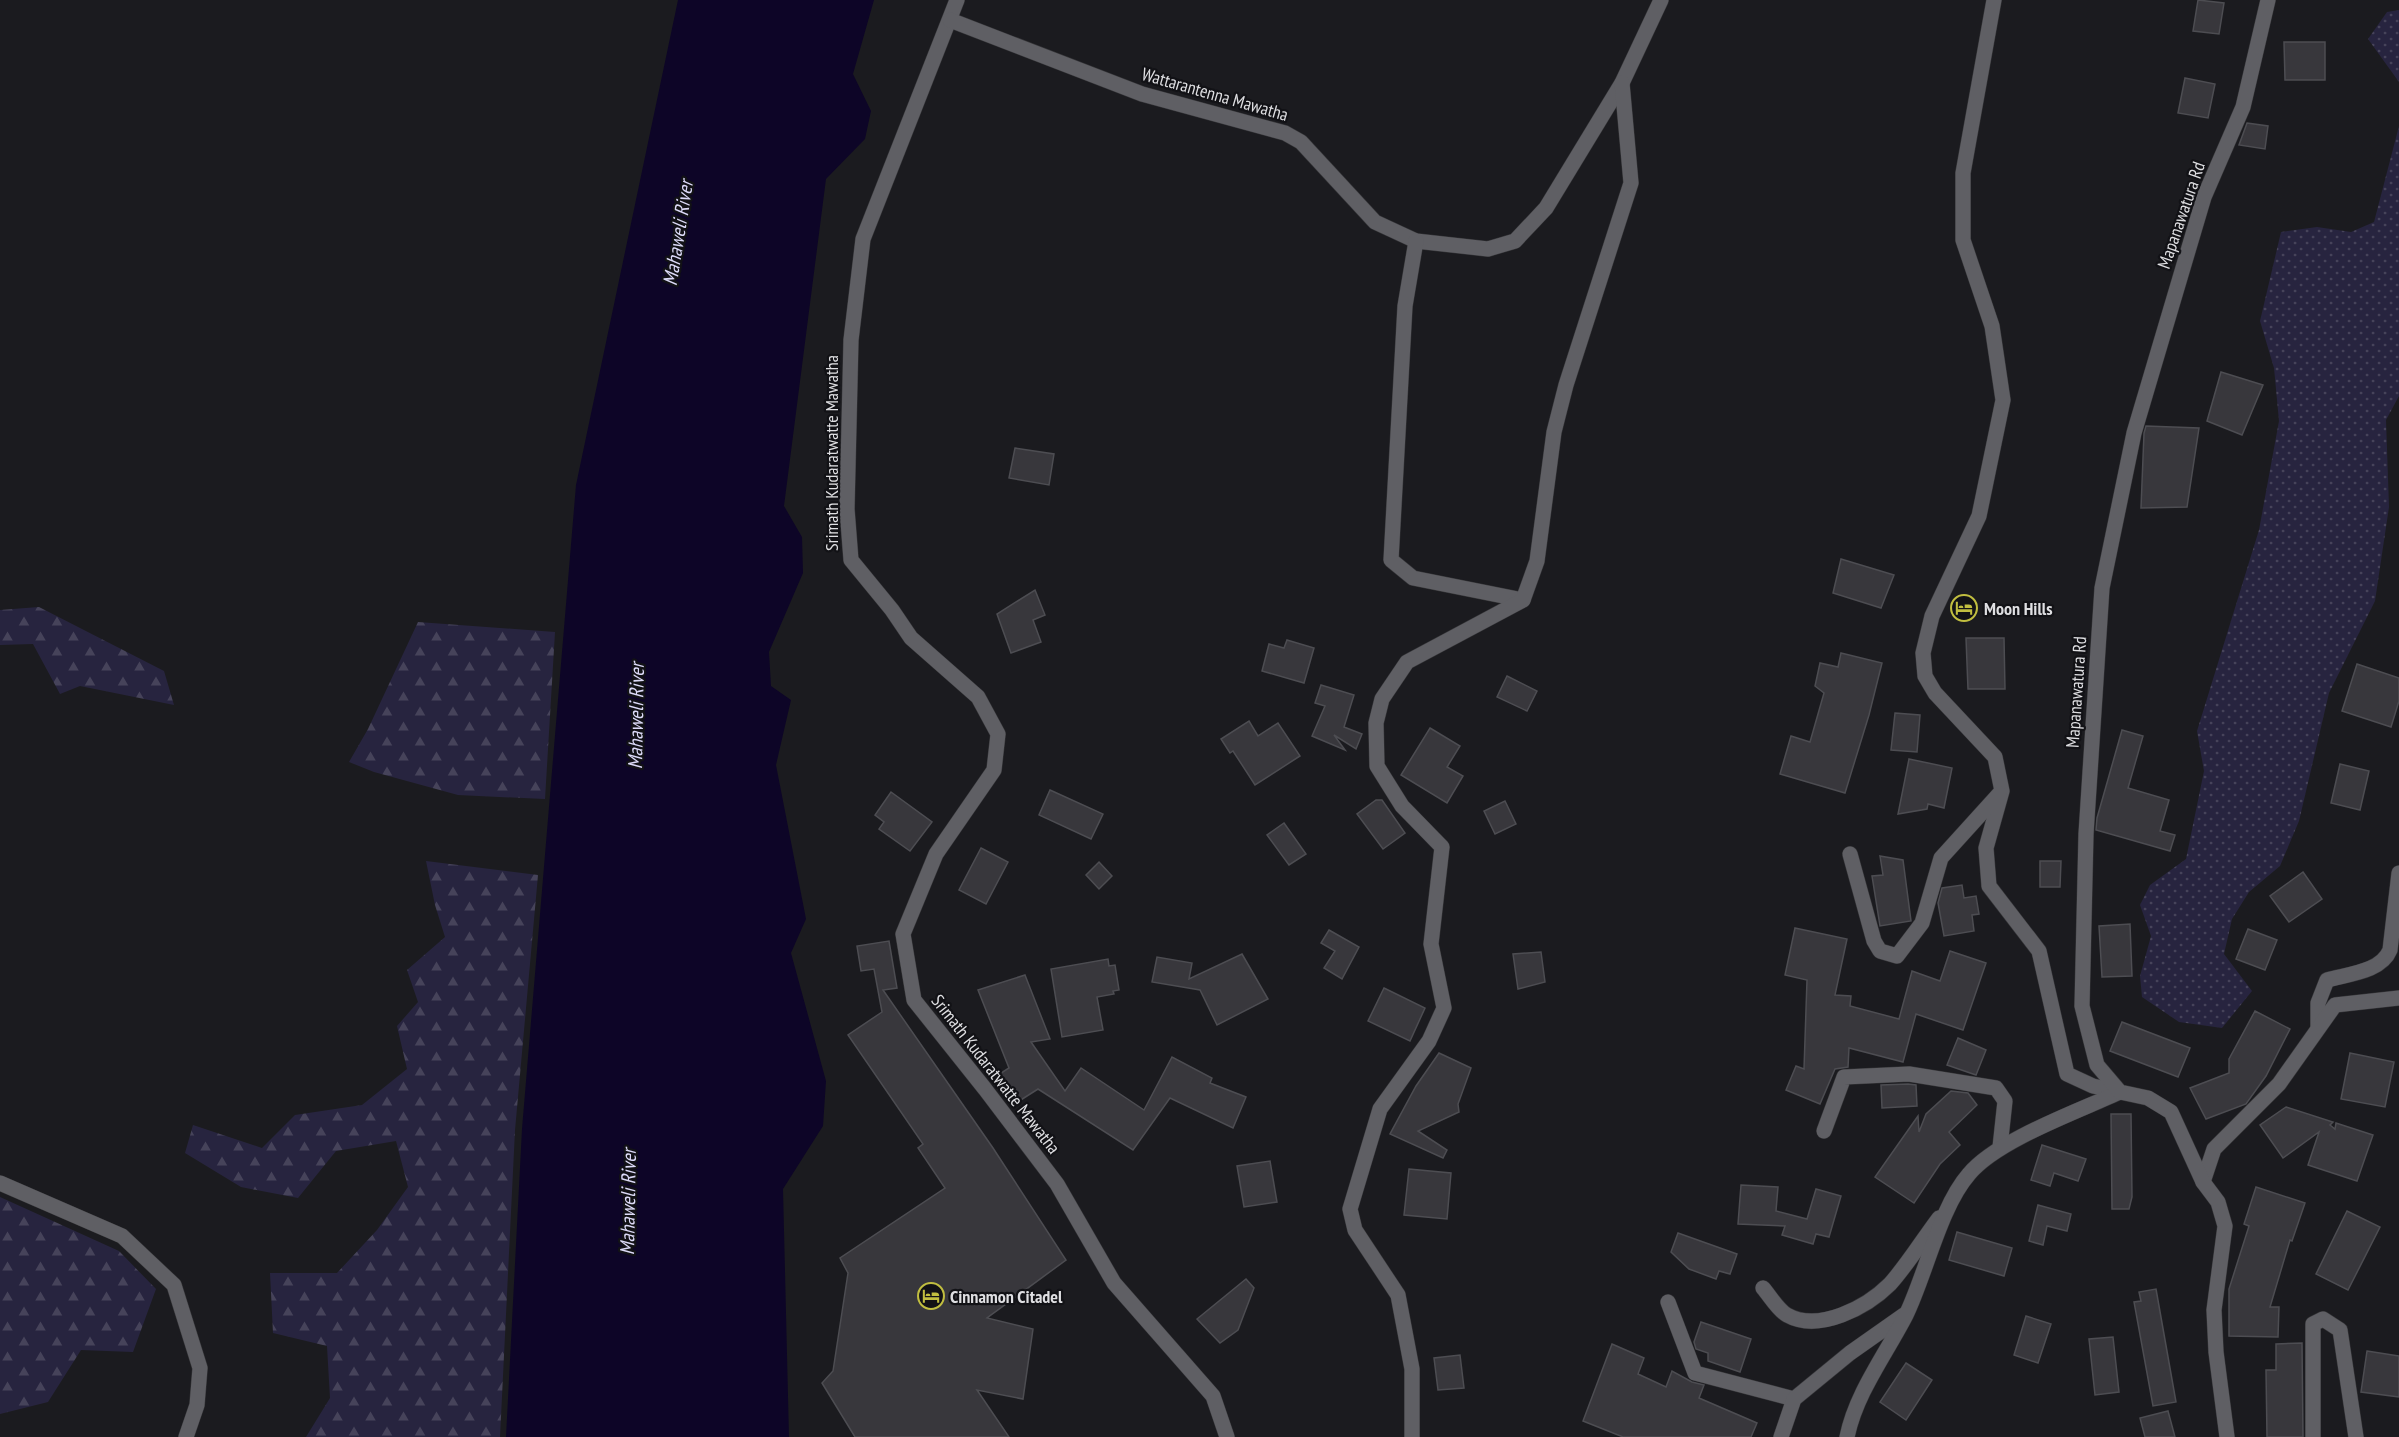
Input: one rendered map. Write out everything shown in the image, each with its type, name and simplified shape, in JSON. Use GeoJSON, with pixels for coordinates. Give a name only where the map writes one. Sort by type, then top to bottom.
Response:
{"type":"FeatureCollection","features":[{"type":"Feature","properties":{"kind":"street","name":"Srimath Kudaratwatte Mawatha"},"geometry":{"type":"LineString","coordinates":[[957,0],[863,239],[851,340],[847,509],[851,560],[892,610],[911,638],[978,697],[998,734],[994,770],[936,854],[903,934],[914,1000],[1057,1184],[1114,1282],[1213,1396],[1227,1437]]}},
{"type":"Feature","properties":{"kind":"street","name":"Wattarantenna Mawatha"},"geometry":{"type":"LineString","coordinates":[[950,20],[1142,94],[1285,133],[1301,142],[1375,222],[1416,241],[1488,249],[1515,241],[1545,208],[1622,83],[1656,16],[1661,0]]}},
{"type":"Feature","properties":{"kind":"street"},"geometry":{"type":"LineString","coordinates":[[1994,0],[1963,173],[1963,240],[1992,326],[2003,400],[1979,516],[1932,616],[1923,653],[1925,676],[1935,693],[1995,757],[2002,791],[1986,848],[1989,886],[2039,951],[2067,1074],[2092,1086],[2148,1098],[2171,1112],[2203,1182],[2218,1202],[2224,1226],[2214,1310],[2216,1352],[2227,1437]]}},
{"type":"Feature","properties":{"kind":"street","name":"Mapanawatura Rd"},"geometry":{"type":"LineString","coordinates":[[2120,1092],[2097,1065],[2082,1006],[2086,834],[2102,588],[2134,433],[2204,197],[2243,107],[2268,0]]}},
{"type":"Feature","properties":{"kind":"street"},"geometry":{"type":"LineString","coordinates":[[1412,1437],[1412,1369],[1398,1294],[1355,1230],[1350,1209],[1380,1109],[1429,1041],[1444,1008],[1431,944],[1442,847],[1402,806],[1377,766],[1376,723],[1382,699],[1407,662],[1523,600],[1537,561],[1554,432],[1561,404],[1631,183],[1622,83]]}},
{"type":"Feature","properties":{"kind":"street"},"geometry":{"type":"LineString","coordinates":[[1416,241],[1405,306],[1391,560],[1413,578],[1523,600]]}},
{"type":"Feature","properties":{"kind":"street"},"geometry":{"type":"LineString","coordinates":[[1850,854],[1874,941],[1880,951],[1897,956],[1922,923],[1941,858],[2002,791]]}},
{"type":"Feature","properties":{"kind":"street"},"geometry":{"type":"LineString","coordinates":[[2318,1026],[2318,1003],[2327,980],[2373,967],[2386,960],[2390,950],[2399,873]]}},
{"type":"Feature","properties":{"kind":"street"},"geometry":{"type":"LineString","coordinates":[[2203,1182],[2214,1149],[2279,1084],[2318,1026],[2336,1005],[2399,998]]}},
{"type":"Feature","properties":{"kind":"street"},"geometry":{"type":"LineString","coordinates":[[1824,1131],[1844,1077],[1910,1074],[1996,1088],[2005,1101],[2000,1148]]}},
{"type":"Feature","properties":{"kind":"street"},"geometry":{"type":"LineString","coordinates":[[1763,1288],[1785,1314],[1797,1320],[1823,1321],[1851,1312],[1889,1284],[1951,1202],[1969,1173],[2000,1148],[2120,1092]]}},
{"type":"Feature","properties":{"kind":"street"},"geometry":{"type":"LineString","coordinates":[[0,1183],[122,1236],[174,1285],[200,1368],[197,1405],[186,1437]]}},
{"type":"Feature","properties":{"kind":"street"},"geometry":{"type":"LineString","coordinates":[[1847,1437],[1851,1416],[1907,1313],[1951,1202]]}},
{"type":"Feature","properties":{"kind":"street"},"geometry":{"type":"LineString","coordinates":[[1668,1302],[1695,1373],[1794,1399]]}},
{"type":"Feature","properties":{"kind":"street"},"geometry":{"type":"LineString","coordinates":[[1781,1437],[1794,1399],[1850,1353],[1907,1313]]}},
{"type":"Feature","properties":{"kind":"street"},"geometry":{"type":"LineString","coordinates":[[2313,1437],[2313,1324],[2323,1318],[2340,1330],[2356,1437]]}},
{"type":"Feature","properties":{"kind":"green space"},"geometry":{"type":"Polygon","coordinates":[[[2399,10],[2399,82],[2368,39],[2387,12],[2399,10]]]}},
{"type":"Feature","properties":{"kind":"green space"},"geometry":{"type":"Polygon","coordinates":[[[2399,126],[2399,396],[2386,420],[2389,507],[2375,601],[2329,693],[2299,821],[2280,866],[2249,892],[2232,919],[2224,954],[2252,991],[2222,1028],[2179,1022],[2142,997],[2140,976],[2151,936],[2140,905],[2150,885],[2186,859],[2204,771],[2197,731],[2259,530],[2279,421],[2274,368],[2260,321],[2281,232],[2317,227],[2351,232],[2374,222],[2399,126]]]}},
{"type":"Feature","properties":{"kind":"green space"},"geometry":{"type":"Polygon","coordinates":[[[39,607],[164,671],[174,705],[80,686],[60,694],[33,644],[0,645],[0,610],[39,607]]]}},
{"type":"Feature","properties":{"kind":"green space"},"geometry":{"type":"Polygon","coordinates":[[[418,622],[555,632],[545,799],[458,795],[374,772],[349,762],[368,729],[418,622]]]}},
{"type":"Feature","properties":{"kind":"green space"},"geometry":{"type":"Polygon","coordinates":[[[426,861],[538,875],[515,1130],[500,1437],[306,1437],[330,1398],[327,1346],[273,1333],[270,1273],[337,1273],[377,1230],[408,1187],[396,1141],[336,1151],[298,1198],[241,1187],[185,1153],[193,1125],[262,1148],[295,1115],[362,1105],[407,1069],[397,1026],[418,1002],[407,970],[445,937],[435,905],[426,861]]]}},
{"type":"Feature","properties":{"kind":"green space"},"geometry":{"type":"Polygon","coordinates":[[[0,1197],[119,1251],[156,1289],[133,1352],[81,1350],[48,1402],[0,1414],[0,1197]]]}},
{"type":"Feature","properties":{"kind":"water","name":"Mahaweli River"},"geometry":{"type":"Polygon","coordinates":[[[678,0],[874,0],[853,74],[871,111],[865,139],[826,179],[784,506],[802,537],[803,573],[769,652],[771,686],[791,700],[776,765],[806,919],[791,953],[826,1081],[823,1126],[783,1189],[789,1437],[506,1437],[522,1129],[576,485],[678,0]]]}},
{"type":"Feature","properties":{"kind":"building"},"geometry":{"type":"Polygon","coordinates":[[[2198,0],[2224,3],[2219,34],[2193,31],[2198,0]]]}},
{"type":"Feature","properties":{"kind":"building"},"geometry":{"type":"Polygon","coordinates":[[[2284,42],[2325,42],[2325,80],[2285,80],[2284,42]]]}},
{"type":"Feature","properties":{"kind":"building"},"geometry":{"type":"Polygon","coordinates":[[[2185,78],[2215,84],[2208,118],[2178,113],[2185,78]]]}},
{"type":"Feature","properties":{"kind":"building"},"geometry":{"type":"Polygon","coordinates":[[[2247,123],[2268,126],[2265,149],[2239,145],[2247,123]]]}},
{"type":"Feature","properties":{"kind":"building"},"geometry":{"type":"Polygon","coordinates":[[[2221,372],[2263,385],[2242,435],[2207,421],[2221,372]]]}},
{"type":"Feature","properties":{"kind":"building"},"geometry":{"type":"Polygon","coordinates":[[[2146,426],[2199,428],[2187,507],[2141,508],[2146,426]]]}},
{"type":"Feature","properties":{"kind":"building"},"geometry":{"type":"Polygon","coordinates":[[[1015,448],[1054,454],[1049,485],[1009,478],[1015,448]]]}},
{"type":"Feature","properties":{"kind":"building"},"geometry":{"type":"Polygon","coordinates":[[[1841,559],[1894,575],[1881,608],[1833,593],[1841,559]]]}},
{"type":"Feature","properties":{"kind":"building"},"geometry":{"type":"Polygon","coordinates":[[[1035,590],[1045,615],[1033,620],[1041,642],[1011,653],[997,614],[1035,590]]]}},
{"type":"Feature","properties":{"kind":"building"},"geometry":{"type":"Polygon","coordinates":[[[1966,638],[2004,638],[2005,689],[1968,689],[1966,638]]]}},
{"type":"Feature","properties":{"kind":"building"},"geometry":{"type":"Polygon","coordinates":[[[1287,640],[1314,648],[1304,683],[1262,671],[1269,644],[1284,648],[1287,640]]]}},
{"type":"Feature","properties":{"kind":"building"},"geometry":{"type":"Polygon","coordinates":[[[1841,653],[1882,663],[1845,793],[1780,774],[1791,736],[1810,742],[1824,693],[1815,686],[1820,663],[1838,667],[1841,653]]]}},
{"type":"Feature","properties":{"kind":"building"},"geometry":{"type":"Polygon","coordinates":[[[2357,664],[2399,678],[2399,701],[2391,727],[2342,711],[2357,664]]]}},
{"type":"Feature","properties":{"kind":"building"},"geometry":{"type":"Polygon","coordinates":[[[1507,676],[1537,691],[1527,711],[1497,697],[1507,676]]]}},
{"type":"Feature","properties":{"kind":"building"},"geometry":{"type":"Polygon","coordinates":[[[1321,685],[1354,695],[1344,727],[1362,734],[1356,749],[1334,735],[1345,750],[1312,736],[1325,706],[1315,703],[1321,685]]]}},
{"type":"Feature","properties":{"kind":"building"},"geometry":{"type":"Polygon","coordinates":[[[1895,713],[1920,715],[1917,752],[1891,750],[1895,713]]]}},
{"type":"Feature","properties":{"kind":"building"},"geometry":{"type":"Polygon","coordinates":[[[1249,721],[1258,736],[1278,723],[1300,756],[1255,785],[1233,751],[1230,753],[1221,739],[1249,721]]]}},
{"type":"Feature","properties":{"kind":"building"},"geometry":{"type":"Polygon","coordinates":[[[1430,728],[1460,746],[1447,767],[1463,776],[1447,803],[1401,775],[1430,728]]]}},
{"type":"Feature","properties":{"kind":"building"},"geometry":{"type":"Polygon","coordinates":[[[2122,730],[2143,736],[2128,788],[2169,800],[2160,831],[2175,835],[2170,851],[2096,830],[2097,818],[2122,730]]]}},
{"type":"Feature","properties":{"kind":"building"},"geometry":{"type":"Polygon","coordinates":[[[1909,759],[1952,768],[1944,808],[1928,804],[1927,809],[1898,814],[1909,759]]]}},
{"type":"Feature","properties":{"kind":"building"},"geometry":{"type":"Polygon","coordinates":[[[2340,764],[2369,771],[2360,810],[2331,803],[2340,764]]]}},
{"type":"Feature","properties":{"kind":"building"},"geometry":{"type":"Polygon","coordinates":[[[1050,790],[1103,814],[1091,839],[1039,815],[1050,790]]]}},
{"type":"Feature","properties":{"kind":"building"},"geometry":{"type":"Polygon","coordinates":[[[891,792],[932,822],[910,851],[879,829],[884,822],[875,815],[891,792]]]}},
{"type":"Feature","properties":{"kind":"building"},"geometry":{"type":"Polygon","coordinates":[[[1376,800],[1382,800],[1405,833],[1383,849],[1357,814],[1376,800]]]}},
{"type":"Feature","properties":{"kind":"building"},"geometry":{"type":"Polygon","coordinates":[[[1505,801],[1516,824],[1495,834],[1484,811],[1505,801]]]}},
{"type":"Feature","properties":{"kind":"building"},"geometry":{"type":"Polygon","coordinates":[[[1284,823],[1306,854],[1289,865],[1267,835],[1284,823]]]}},
{"type":"Feature","properties":{"kind":"building"},"geometry":{"type":"Polygon","coordinates":[[[981,848],[1008,862],[986,904],[959,890],[981,848]]]}},
{"type":"Feature","properties":{"kind":"building"},"geometry":{"type":"Polygon","coordinates":[[[1880,856],[1903,860],[1911,921],[1880,926],[1872,876],[1883,875],[1880,856]]]}},
{"type":"Feature","properties":{"kind":"building"},"geometry":{"type":"Polygon","coordinates":[[[2040,861],[2061,861],[2060,887],[2040,887],[2040,861]]]}},
{"type":"Feature","properties":{"kind":"building"},"geometry":{"type":"Polygon","coordinates":[[[1099,862],[1112,876],[1099,889],[1086,875],[1099,862]]]}},
{"type":"Feature","properties":{"kind":"building"},"geometry":{"type":"Polygon","coordinates":[[[2303,872],[2322,899],[2289,922],[2270,896],[2303,872]]]}},
{"type":"Feature","properties":{"kind":"building"},"geometry":{"type":"Polygon","coordinates":[[[1962,885],[1964,898],[1976,896],[1979,914],[1972,915],[1974,931],[1944,936],[1938,903],[1942,888],[1962,885]]]}},
{"type":"Feature","properties":{"kind":"building"},"geometry":{"type":"Polygon","coordinates":[[[2130,924],[2132,976],[2102,977],[2099,926],[2130,924]]]}},
{"type":"Feature","properties":{"kind":"building"},"geometry":{"type":"Polygon","coordinates":[[[1795,928],[1847,939],[1835,995],[1851,996],[1850,1006],[1899,1019],[1912,971],[1940,981],[1950,951],[1986,963],[1963,1030],[1916,1014],[1903,1062],[1849,1048],[1848,1067],[1835,1069],[1820,1104],[1786,1090],[1796,1066],[1804,1069],[1807,980],[1785,975],[1795,928]]]}},
{"type":"Feature","properties":{"kind":"building"},"geometry":{"type":"Polygon","coordinates":[[[2248,929],[2277,940],[2265,970],[2236,959],[2248,929]]]}},
{"type":"Feature","properties":{"kind":"building"},"geometry":{"type":"Polygon","coordinates":[[[1329,930],[1359,947],[1342,979],[1324,968],[1335,951],[1321,943],[1329,930]]]}},
{"type":"Feature","properties":{"kind":"building","name":"Cinnamon Citadel"},"geometry":{"type":"Polygon","coordinates":[[[889,941],[897,988],[883,990],[993,1148],[1066,1260],[987,1318],[1033,1329],[1023,1399],[977,1390],[1009,1437],[855,1437],[822,1383],[833,1371],[848,1273],[840,1258],[945,1188],[918,1148],[923,1144],[848,1035],[882,1012],[874,969],[861,971],[857,946],[889,941]]]}},
{"type":"Feature","properties":{"kind":"building"},"geometry":{"type":"Polygon","coordinates":[[[1541,952],[1545,982],[1518,989],[1513,954],[1541,952]]]}},
{"type":"Feature","properties":{"kind":"building"},"geometry":{"type":"Polygon","coordinates":[[[1242,954],[1268,999],[1217,1025],[1200,990],[1152,982],[1157,957],[1192,963],[1189,979],[1242,954]]]}},
{"type":"Feature","properties":{"kind":"building"},"geometry":{"type":"Polygon","coordinates":[[[1108,959],[1109,966],[1115,965],[1119,990],[1113,991],[1114,994],[1097,997],[1103,1030],[1062,1037],[1051,969],[1108,959]]]}},
{"type":"Feature","properties":{"kind":"building"},"geometry":{"type":"Polygon","coordinates":[[[1025,975],[1050,1039],[1031,1042],[1065,1091],[1081,1068],[1144,1110],[1172,1057],[1212,1078],[1210,1083],[1246,1097],[1233,1128],[1170,1098],[1133,1150],[1038,1089],[1016,1103],[998,1075],[1009,1068],[978,990],[1025,975]]]}},
{"type":"Feature","properties":{"kind":"building"},"geometry":{"type":"Polygon","coordinates":[[[1384,988],[1425,1008],[1410,1041],[1368,1021],[1384,988]]]}},
{"type":"Feature","properties":{"kind":"building"},"geometry":{"type":"Polygon","coordinates":[[[2255,1011],[2290,1029],[2266,1076],[2246,1104],[2206,1119],[2190,1088],[2229,1073],[2229,1059],[2255,1011]]]}},
{"type":"Feature","properties":{"kind":"building"},"geometry":{"type":"Polygon","coordinates":[[[2122,1022],[2190,1048],[2178,1077],[2110,1051],[2122,1022]]]}},
{"type":"Feature","properties":{"kind":"building"},"geometry":{"type":"Polygon","coordinates":[[[1958,1038],[1986,1050],[1976,1075],[1947,1065],[1958,1038]]]}},
{"type":"Feature","properties":{"kind":"building"},"geometry":{"type":"Polygon","coordinates":[[[1439,1053],[1471,1068],[1458,1104],[1459,1112],[1418,1131],[1447,1150],[1443,1158],[1390,1134],[1416,1086],[1439,1053]]]}},
{"type":"Feature","properties":{"kind":"building"},"geometry":{"type":"Polygon","coordinates":[[[2350,1053],[2394,1062],[2385,1107],[2341,1099],[2350,1053]]]}},
{"type":"Feature","properties":{"kind":"building"},"geometry":{"type":"Polygon","coordinates":[[[1881,1085],[1916,1085],[1917,1106],[1882,1108],[1881,1085]]]}},
{"type":"Feature","properties":{"kind":"building"},"geometry":{"type":"Polygon","coordinates":[[[1951,1091],[1968,1093],[1977,1105],[1949,1132],[1960,1145],[1940,1164],[1914,1203],[1875,1177],[1918,1116],[1919,1132],[1926,1114],[1951,1091]]]}},
{"type":"Feature","properties":{"kind":"building"},"geometry":{"type":"Polygon","coordinates":[[[2286,1107],[2333,1122],[2330,1125],[2335,1129],[2336,1123],[2373,1135],[2357,1181],[2308,1165],[2319,1132],[2283,1158],[2260,1125],[2286,1107]]]}},
{"type":"Feature","properties":{"kind":"building"},"geometry":{"type":"Polygon","coordinates":[[[2111,1114],[2131,1114],[2132,1197],[2129,1209],[2112,1209],[2111,1114]]]}},
{"type":"Feature","properties":{"kind":"building"},"geometry":{"type":"Polygon","coordinates":[[[2042,1145],[2086,1159],[2078,1181],[2054,1173],[2050,1186],[2031,1180],[2042,1145]]]}},
{"type":"Feature","properties":{"kind":"building"},"geometry":{"type":"Polygon","coordinates":[[[1270,1161],[1277,1202],[1244,1207],[1237,1166],[1270,1161]]]}},
{"type":"Feature","properties":{"kind":"building"},"geometry":{"type":"Polygon","coordinates":[[[1409,1169],[1451,1173],[1447,1219],[1404,1215],[1409,1169]]]}},
{"type":"Feature","properties":{"kind":"building"},"geometry":{"type":"Polygon","coordinates":[[[1741,1185],[1778,1187],[1776,1211],[1807,1219],[1816,1189],[1841,1196],[1829,1237],[1816,1234],[1813,1244],[1782,1235],[1785,1226],[1738,1224],[1741,1185]]]}},
{"type":"Feature","properties":{"kind":"building"},"geometry":{"type":"Polygon","coordinates":[[[2256,1187],[2305,1203],[2292,1241],[2290,1240],[2270,1307],[2279,1307],[2278,1337],[2229,1336],[2229,1289],[2249,1226],[2244,1224],[2256,1187]]]}},
{"type":"Feature","properties":{"kind":"building"},"geometry":{"type":"Polygon","coordinates":[[[2038,1205],[2071,1214],[2067,1231],[2047,1226],[2043,1245],[2029,1241],[2038,1205]]]}},
{"type":"Feature","properties":{"kind":"building"},"geometry":{"type":"Polygon","coordinates":[[[2347,1211],[2380,1227],[2348,1290],[2316,1274],[2347,1211]]]}},
{"type":"Feature","properties":{"kind":"building"},"geometry":{"type":"Polygon","coordinates":[[[1957,1232],[2012,1248],[2004,1276],[1949,1260],[1957,1232]]]}},
{"type":"Feature","properties":{"kind":"building"},"geometry":{"type":"Polygon","coordinates":[[[1678,1233],[1737,1254],[1730,1274],[1719,1271],[1716,1279],[1689,1269],[1671,1252],[1678,1233]]]}},
{"type":"Feature","properties":{"kind":"building"},"geometry":{"type":"Polygon","coordinates":[[[1246,1279],[1254,1288],[1238,1330],[1220,1343],[1197,1319],[1246,1279]]]}},
{"type":"Feature","properties":{"kind":"building"},"geometry":{"type":"Polygon","coordinates":[[[2156,1289],[2176,1402],[2153,1406],[2134,1302],[2141,1301],[2139,1292],[2156,1289]]]}},
{"type":"Feature","properties":{"kind":"building"},"geometry":{"type":"Polygon","coordinates":[[[2026,1316],[2051,1324],[2038,1363],[2014,1355],[2026,1316]]]}},
{"type":"Feature","properties":{"kind":"building"},"geometry":{"type":"Polygon","coordinates":[[[1701,1322],[1751,1339],[1740,1372],[1708,1361],[1708,1353],[1696,1349],[1694,1342],[1701,1322]]]}},
{"type":"Feature","properties":{"kind":"building"},"geometry":{"type":"Polygon","coordinates":[[[2113,1337],[2119,1392],[2095,1395],[2089,1339],[2113,1337]]]}},
{"type":"Feature","properties":{"kind":"building"},"geometry":{"type":"Polygon","coordinates":[[[2302,1343],[2303,1437],[2267,1437],[2266,1370],[2276,1370],[2276,1344],[2302,1343]]]}},
{"type":"Feature","properties":{"kind":"building"},"geometry":{"type":"Polygon","coordinates":[[[1612,1344],[1644,1358],[1638,1374],[1666,1387],[1672,1371],[1692,1382],[1704,1385],[1699,1398],[1757,1423],[1751,1437],[1623,1437],[1583,1421],[1612,1344]]]}},
{"type":"Feature","properties":{"kind":"building"},"geometry":{"type":"Polygon","coordinates":[[[2367,1351],[2399,1356],[2399,1397],[2361,1392],[2367,1351]]]}},
{"type":"Feature","properties":{"kind":"building"},"geometry":{"type":"Polygon","coordinates":[[[1460,1355],[1464,1388],[1438,1390],[1434,1358],[1460,1355]]]}},
{"type":"Feature","properties":{"kind":"building"},"geometry":{"type":"Polygon","coordinates":[[[1906,1363],[1932,1380],[1906,1420],[1880,1402],[1906,1363]]]}},
{"type":"Feature","properties":{"kind":"building"},"geometry":{"type":"Polygon","coordinates":[[[2168,1411],[2175,1437],[2145,1437],[2140,1418],[2168,1411]]]}},
{"type":"Feature","properties":{"kind":"place","name":"Moon Hills"},"geometry":{"type":"Point","coordinates":[1964,608]}},
{"type":"Feature","properties":{"kind":"place","name":"Cinnamon Citadel"},"geometry":{"type":"Point","coordinates":[931,1296]}}]}
